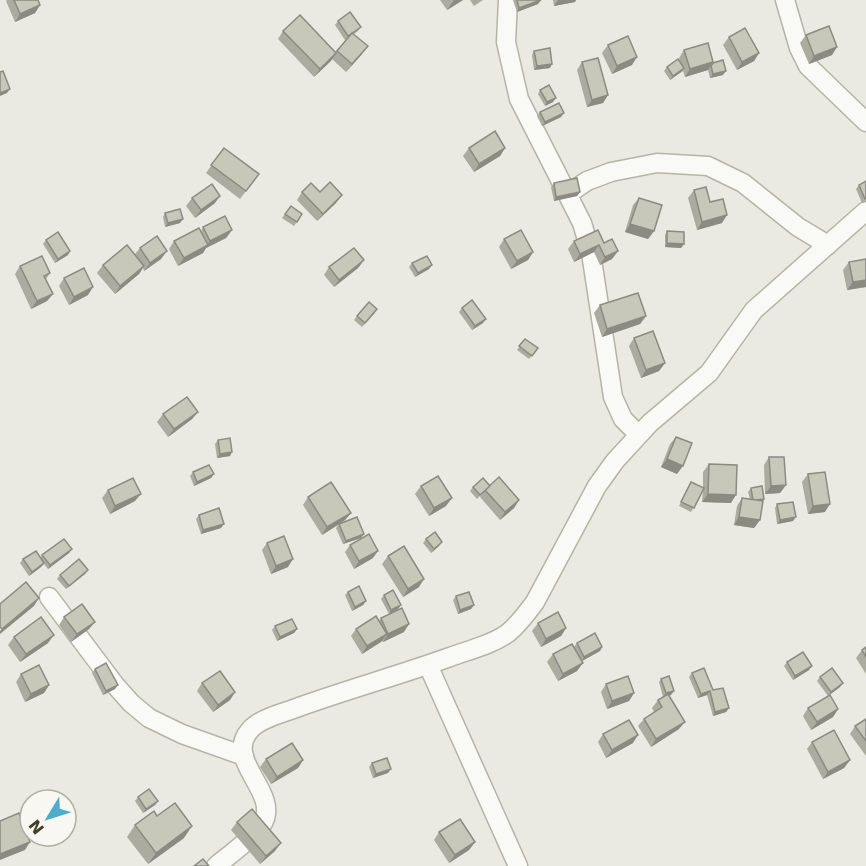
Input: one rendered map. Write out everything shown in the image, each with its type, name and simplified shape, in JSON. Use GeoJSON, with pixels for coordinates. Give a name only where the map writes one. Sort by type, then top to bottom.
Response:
{"type":"FeatureCollection","features":[{"type":"Feature","properties":{"kind":"street"},"geometry":{"type":"LineString","coordinates":[[508,0],[506,42],[519,99],[582,223],[591,253],[614,398],[623,419],[638,434]]}},
{"type":"Feature","properties":{"kind":"street"},"geometry":{"type":"LineString","coordinates":[[785,0],[799,48],[808,66],[866,122]]}},
{"type":"Feature","properties":{"kind":"street"},"geometry":{"type":"LineString","coordinates":[[567,194],[587,181],[611,172],[657,164],[708,166],[743,183],[798,227],[828,245]]}},
{"type":"Feature","properties":{"kind":"street"},"geometry":{"type":"LineString","coordinates":[[216,866],[254,833],[265,817],[264,797],[247,768],[244,756],[243,741],[250,729],[266,720],[350,688],[428,665],[494,642],[509,632],[535,602],[597,486],[615,461],[638,434],[708,373],[754,310],[866,211]]}},
{"type":"Feature","properties":{"kind":"street"},"geometry":{"type":"LineString","coordinates":[[49,597],[115,685],[149,718],[182,734],[244,756]]}},
{"type":"Feature","properties":{"kind":"street"},"geometry":{"type":"LineString","coordinates":[[428,665],[518,866]]}},
{"type":"Feature","properties":{"kind":"building"},"geometry":{"type":"Polygon","coordinates":[[[14,0],[38,0],[40,5],[20,14],[14,0]]]}},
{"type":"Feature","properties":{"kind":"building"},"geometry":{"type":"Polygon","coordinates":[[[517,0],[541,0],[519,8],[517,0]]]}},
{"type":"Feature","properties":{"kind":"building"},"geometry":{"type":"Polygon","coordinates":[[[350,12],[361,27],[348,36],[338,21],[350,12]]]}},
{"type":"Feature","properties":{"kind":"building"},"geometry":{"type":"Polygon","coordinates":[[[300,15],[336,53],[320,69],[283,31],[300,15]]]}},
{"type":"Feature","properties":{"kind":"building"},"geometry":{"type":"Polygon","coordinates":[[[829,26],[837,47],[814,56],[806,35],[829,26]]]}},
{"type":"Feature","properties":{"kind":"building"},"geometry":{"type":"Polygon","coordinates":[[[745,28],[759,53],[742,62],[729,37],[745,28]]]}},
{"type":"Feature","properties":{"kind":"building"},"geometry":{"type":"Polygon","coordinates":[[[352,33],[368,46],[352,64],[337,51],[352,33]]]}},
{"type":"Feature","properties":{"kind":"building"},"geometry":{"type":"Polygon","coordinates":[[[628,36],[637,57],[617,66],[608,45],[628,36]]]}},
{"type":"Feature","properties":{"kind":"building"},"geometry":{"type":"Polygon","coordinates":[[[708,43],[713,62],[690,69],[684,50],[708,43]]]}},
{"type":"Feature","properties":{"kind":"building"},"geometry":{"type":"Polygon","coordinates":[[[550,48],[552,64],[537,66],[534,51],[550,48]]]}},
{"type":"Feature","properties":{"kind":"building"},"geometry":{"type":"Polygon","coordinates":[[[598,58],[608,95],[592,100],[582,62],[598,58]]]}},
{"type":"Feature","properties":{"kind":"building"},"geometry":{"type":"Polygon","coordinates":[[[678,59],[684,68],[673,76],[667,67],[678,59]]]}},
{"type":"Feature","properties":{"kind":"building"},"geometry":{"type":"Polygon","coordinates":[[[723,60],[726,71],[713,74],[711,66],[713,63],[723,60]]]}},
{"type":"Feature","properties":{"kind":"building"},"geometry":{"type":"Polygon","coordinates":[[[3,71],[10,89],[0,93],[0,72],[3,71]]]}},
{"type":"Feature","properties":{"kind":"building"},"geometry":{"type":"Polygon","coordinates":[[[549,85],[556,98],[547,102],[540,90],[549,85]]]}},
{"type":"Feature","properties":{"kind":"building"},"geometry":{"type":"Polygon","coordinates":[[[559,103],[564,113],[545,122],[540,112],[559,103]]]}},
{"type":"Feature","properties":{"kind":"building"},"geometry":{"type":"Polygon","coordinates":[[[495,131],[505,148],[479,164],[469,148],[495,131]]]}},
{"type":"Feature","properties":{"kind":"building"},"geometry":{"type":"Polygon","coordinates":[[[224,148],[259,174],[246,191],[211,165],[224,148]]]}},
{"type":"Feature","properties":{"kind":"building"},"geometry":{"type":"Polygon","coordinates":[[[577,178],[580,192],[556,197],[554,183],[577,178]]]}},
{"type":"Feature","properties":{"kind":"building"},"geometry":{"type":"Polygon","coordinates":[[[866,181],[866,199],[865,199],[859,185],[866,181]]]}},
{"type":"Feature","properties":{"kind":"building"},"geometry":{"type":"Polygon","coordinates":[[[330,182],[342,195],[323,214],[302,192],[311,183],[320,192],[330,182]]]}},
{"type":"Feature","properties":{"kind":"building"},"geometry":{"type":"Polygon","coordinates":[[[212,184],[220,196],[201,210],[192,198],[212,184]]]}},
{"type":"Feature","properties":{"kind":"building"},"geometry":{"type":"Polygon","coordinates":[[[706,187],[710,202],[723,199],[727,215],[702,222],[694,190],[706,187]]]}},
{"type":"Feature","properties":{"kind":"building"},"geometry":{"type":"Polygon","coordinates":[[[639,198],[662,205],[654,231],[630,224],[639,198]]]}},
{"type":"Feature","properties":{"kind":"building"},"geometry":{"type":"Polygon","coordinates":[[[291,206],[302,214],[297,222],[285,214],[291,206]]]}},
{"type":"Feature","properties":{"kind":"building"},"geometry":{"type":"Polygon","coordinates":[[[180,209],[183,219],[168,223],[165,213],[180,209]]]}},
{"type":"Feature","properties":{"kind":"building"},"geometry":{"type":"Polygon","coordinates":[[[225,216],[232,230],[210,241],[203,227],[225,216]]]}},
{"type":"Feature","properties":{"kind":"building"},"geometry":{"type":"Polygon","coordinates":[[[199,228],[208,245],[184,258],[174,241],[199,228]]]}},
{"type":"Feature","properties":{"kind":"building"},"geometry":{"type":"Polygon","coordinates":[[[521,230],[533,252],[517,261],[504,239],[521,230]]]}},
{"type":"Feature","properties":{"kind":"building"},"geometry":{"type":"Polygon","coordinates":[[[598,230],[604,243],[612,239],[618,251],[605,257],[599,245],[580,254],[574,241],[598,230]]]}},
{"type":"Feature","properties":{"kind":"building"},"geometry":{"type":"Polygon","coordinates":[[[667,231],[684,232],[684,244],[667,243],[667,231]]]}},
{"type":"Feature","properties":{"kind":"building"},"geometry":{"type":"Polygon","coordinates":[[[58,232],[70,251],[58,259],[46,240],[58,232]]]}},
{"type":"Feature","properties":{"kind":"building"},"geometry":{"type":"Polygon","coordinates":[[[157,236],[167,251],[150,263],[140,248],[157,236]]]}},
{"type":"Feature","properties":{"kind":"building"},"geometry":{"type":"Polygon","coordinates":[[[127,245],[144,266],[120,286],[103,265],[127,245]]]}},
{"type":"Feature","properties":{"kind":"building"},"geometry":{"type":"Polygon","coordinates":[[[354,248],[364,260],[339,280],[329,267],[354,248]]]}},
{"type":"Feature","properties":{"kind":"building"},"geometry":{"type":"Polygon","coordinates":[[[42,256],[50,273],[44,276],[53,294],[37,301],[20,266],[42,256]]]}},
{"type":"Feature","properties":{"kind":"building"},"geometry":{"type":"Polygon","coordinates":[[[427,256],[432,265],[418,273],[412,263],[427,256]]]}},
{"type":"Feature","properties":{"kind":"building"},"geometry":{"type":"Polygon","coordinates":[[[866,259],[866,280],[853,282],[849,262],[866,259]]]}},
{"type":"Feature","properties":{"kind":"building"},"geometry":{"type":"Polygon","coordinates":[[[84,268],[93,287],[74,297],[64,278],[84,268]]]}},
{"type":"Feature","properties":{"kind":"building"},"geometry":{"type":"Polygon","coordinates":[[[638,293],[646,316],[607,329],[600,305],[638,293]]]}},
{"type":"Feature","properties":{"kind":"building"},"geometry":{"type":"Polygon","coordinates":[[[472,300],[486,319],[475,326],[462,308],[472,300]]]}},
{"type":"Feature","properties":{"kind":"building"},"geometry":{"type":"Polygon","coordinates":[[[369,302],[377,309],[365,323],[357,316],[369,302]]]}},
{"type":"Feature","properties":{"kind":"building"},"geometry":{"type":"Polygon","coordinates":[[[653,331],[665,363],[646,370],[634,338],[653,331]]]}},
{"type":"Feature","properties":{"kind":"building"},"geometry":{"type":"Polygon","coordinates":[[[525,339],[538,348],[532,356],[519,346],[525,339]]]}},
{"type":"Feature","properties":{"kind":"building"},"geometry":{"type":"Polygon","coordinates":[[[187,397],[198,412],[174,429],[163,414],[187,397]]]}},
{"type":"Feature","properties":{"kind":"building"},"geometry":{"type":"Polygon","coordinates":[[[676,437],[692,443],[683,466],[667,459],[676,437]]]}},
{"type":"Feature","properties":{"kind":"building"},"geometry":{"type":"Polygon","coordinates":[[[230,438],[232,452],[220,454],[218,440],[230,438]]]}},
{"type":"Feature","properties":{"kind":"building"},"geometry":{"type":"Polygon","coordinates":[[[769,457],[784,457],[786,485],[771,486],[769,457]]]}},
{"type":"Feature","properties":{"kind":"building"},"geometry":{"type":"Polygon","coordinates":[[[709,464],[737,465],[736,495],[708,494],[709,464]]]}},
{"type":"Feature","properties":{"kind":"building"},"geometry":{"type":"Polygon","coordinates":[[[209,465],[214,474],[197,482],[193,472],[209,465]]]}},
{"type":"Feature","properties":{"kind":"building"},"geometry":{"type":"Polygon","coordinates":[[[825,472],[830,504],[813,506],[808,474],[825,472]]]}},
{"type":"Feature","properties":{"kind":"building"},"geometry":{"type":"Polygon","coordinates":[[[438,476],[452,498],[434,508],[421,486],[438,476]]]}},
{"type":"Feature","properties":{"kind":"building"},"geometry":{"type":"Polygon","coordinates":[[[499,477],[519,500],[505,512],[485,490],[499,477]]]}},
{"type":"Feature","properties":{"kind":"building"},"geometry":{"type":"Polygon","coordinates":[[[133,478],[141,494],[115,506],[108,490],[133,478]]]}},
{"type":"Feature","properties":{"kind":"building"},"geometry":{"type":"Polygon","coordinates":[[[483,478],[490,486],[480,495],[473,487],[483,478]]]}},
{"type":"Feature","properties":{"kind":"building"},"geometry":{"type":"Polygon","coordinates":[[[331,482],[351,513],[327,527],[308,497],[331,482]]]}},
{"type":"Feature","properties":{"kind":"building"},"geometry":{"type":"Polygon","coordinates":[[[691,482],[704,488],[694,508],[681,502],[691,482]]]}},
{"type":"Feature","properties":{"kind":"building"},"geometry":{"type":"Polygon","coordinates":[[[762,486],[764,499],[753,500],[751,488],[762,486]]]}},
{"type":"Feature","properties":{"kind":"building"},"geometry":{"type":"Polygon","coordinates":[[[742,498],[763,501],[760,520],[739,517],[742,498]]]}},
{"type":"Feature","properties":{"kind":"building"},"geometry":{"type":"Polygon","coordinates":[[[793,502],[796,517],[780,520],[777,504],[793,502]]]}},
{"type":"Feature","properties":{"kind":"building"},"geometry":{"type":"Polygon","coordinates":[[[219,508],[224,524],[203,530],[199,515],[219,508]]]}},
{"type":"Feature","properties":{"kind":"building"},"geometry":{"type":"Polygon","coordinates":[[[357,517],[364,534],[346,541],[339,524],[357,517]]]}},
{"type":"Feature","properties":{"kind":"building"},"geometry":{"type":"Polygon","coordinates":[[[435,532],[442,542],[434,549],[426,539],[435,532]]]}},
{"type":"Feature","properties":{"kind":"building"},"geometry":{"type":"Polygon","coordinates":[[[369,534],[378,551],[359,561],[350,545],[369,534]]]}},
{"type":"Feature","properties":{"kind":"building"},"geometry":{"type":"Polygon","coordinates":[[[284,536],[293,559],[276,566],[267,543],[284,536]]]}},
{"type":"Feature","properties":{"kind":"building"},"geometry":{"type":"Polygon","coordinates":[[[64,539],[72,549],[50,565],[42,555],[64,539]]]}},
{"type":"Feature","properties":{"kind":"building"},"geometry":{"type":"Polygon","coordinates":[[[404,546],[424,579],[408,589],[388,556],[404,546]]]}},
{"type":"Feature","properties":{"kind":"building"},"geometry":{"type":"Polygon","coordinates":[[[36,551],[44,563],[32,572],[23,559],[36,551]]]}},
{"type":"Feature","properties":{"kind":"building"},"geometry":{"type":"Polygon","coordinates":[[[79,559],[88,570],[69,586],[60,575],[79,559]]]}},
{"type":"Feature","properties":{"kind":"building"},"geometry":{"type":"Polygon","coordinates":[[[26,582],[39,598],[2,629],[0,627],[0,604],[26,582]]]}},
{"type":"Feature","properties":{"kind":"building"},"geometry":{"type":"Polygon","coordinates":[[[359,586],[366,601],[355,607],[348,592],[359,586]]]}},
{"type":"Feature","properties":{"kind":"building"},"geometry":{"type":"Polygon","coordinates":[[[393,590],[401,605],[391,610],[384,595],[393,590]]]}},
{"type":"Feature","properties":{"kind":"building"},"geometry":{"type":"Polygon","coordinates":[[[469,592],[474,605],[460,610],[456,596],[469,592]]]}},
{"type":"Feature","properties":{"kind":"building"},"geometry":{"type":"Polygon","coordinates":[[[82,604],[95,622],[77,634],[64,617],[82,604]]]}},
{"type":"Feature","properties":{"kind":"building"},"geometry":{"type":"Polygon","coordinates":[[[402,608],[409,624],[388,634],[381,618],[402,608]]]}},
{"type":"Feature","properties":{"kind":"building"},"geometry":{"type":"Polygon","coordinates":[[[558,612],[566,628],[546,639],[538,623],[558,612]]]}},
{"type":"Feature","properties":{"kind":"building"},"geometry":{"type":"Polygon","coordinates":[[[376,616],[387,634],[367,646],[356,629],[376,616]]]}},
{"type":"Feature","properties":{"kind":"building"},"geometry":{"type":"Polygon","coordinates":[[[41,617],[54,635],[26,654],[14,637],[41,617]]]}},
{"type":"Feature","properties":{"kind":"building"},"geometry":{"type":"Polygon","coordinates":[[[292,619],[297,629],[280,637],[275,626],[292,619]]]}},
{"type":"Feature","properties":{"kind":"building"},"geometry":{"type":"Polygon","coordinates":[[[595,633],[602,647],[584,657],[577,643],[595,633]]]}},
{"type":"Feature","properties":{"kind":"building"},"geometry":{"type":"Polygon","coordinates":[[[572,644],[583,663],[563,674],[553,654],[572,644]]]}},
{"type":"Feature","properties":{"kind":"building"},"geometry":{"type":"Polygon","coordinates":[[[803,652],[812,666],[795,676],[787,662],[803,652]]]}},
{"type":"Feature","properties":{"kind":"building"},"geometry":{"type":"Polygon","coordinates":[[[106,663],[118,685],[106,691],[95,669],[106,663]]]}},
{"type":"Feature","properties":{"kind":"building"},"geometry":{"type":"Polygon","coordinates":[[[39,665],[49,685],[31,694],[21,674],[39,665]]]}},
{"type":"Feature","properties":{"kind":"building"},"geometry":{"type":"Polygon","coordinates":[[[704,668],[713,690],[723,688],[729,708],[715,712],[710,691],[701,694],[692,673],[704,668]]]}},
{"type":"Feature","properties":{"kind":"building"},"geometry":{"type":"Polygon","coordinates":[[[832,668],[843,683],[831,692],[820,677],[832,668]]]}},
{"type":"Feature","properties":{"kind":"building"},"geometry":{"type":"Polygon","coordinates":[[[220,671],[235,692],[218,705],[202,683],[220,671]]]}},
{"type":"Feature","properties":{"kind":"building"},"geometry":{"type":"Polygon","coordinates":[[[628,676],[634,693],[612,701],[606,684],[628,676]]]}},
{"type":"Feature","properties":{"kind":"building"},"geometry":{"type":"Polygon","coordinates":[[[669,676],[674,691],[666,693],[661,679],[669,676]]]}},
{"type":"Feature","properties":{"kind":"building"},"geometry":{"type":"Polygon","coordinates":[[[668,694],[685,722],[656,739],[644,719],[662,707],[658,700],[668,694]]]}},
{"type":"Feature","properties":{"kind":"building"},"geometry":{"type":"Polygon","coordinates":[[[830,695],[838,709],[817,722],[808,708],[830,695]]]}},
{"type":"Feature","properties":{"kind":"building"},"geometry":{"type":"Polygon","coordinates":[[[866,719],[866,741],[855,726],[866,719]]]}},
{"type":"Feature","properties":{"kind":"building"},"geometry":{"type":"Polygon","coordinates":[[[629,720],[638,735],[612,750],[603,734],[629,720]]]}},
{"type":"Feature","properties":{"kind":"building"},"geometry":{"type":"Polygon","coordinates":[[[834,730],[850,760],[828,772],[812,742],[834,730]]]}},
{"type":"Feature","properties":{"kind":"building"},"geometry":{"type":"Polygon","coordinates":[[[292,743],[303,760],[277,777],[266,759],[292,743]]]}},
{"type":"Feature","properties":{"kind":"building"},"geometry":{"type":"Polygon","coordinates":[[[387,758],[391,769],[376,774],[372,763],[387,758]]]}},
{"type":"Feature","properties":{"kind":"building"},"geometry":{"type":"Polygon","coordinates":[[[149,789],[158,801],[146,809],[138,797],[149,789]]]}},
{"type":"Feature","properties":{"kind":"building"},"geometry":{"type":"Polygon","coordinates":[[[175,803],[192,826],[156,853],[135,825],[154,811],[157,816],[175,803]]]}},
{"type":"Feature","properties":{"kind":"building"},"geometry":{"type":"Polygon","coordinates":[[[252,809],[281,843],[266,856],[237,822],[252,809]]]}},
{"type":"Feature","properties":{"kind":"building"},"geometry":{"type":"Polygon","coordinates":[[[18,813],[18,847],[0,854],[0,821],[18,813]]]}},
{"type":"Feature","properties":{"kind":"building"},"geometry":{"type":"Polygon","coordinates":[[[460,819],[475,842],[455,855],[439,832],[460,819]]]}},
{"type":"Feature","properties":{"kind":"building"},"geometry":{"type":"Polygon","coordinates":[[[203,859],[209,866],[194,866],[203,859]]]}}]}
